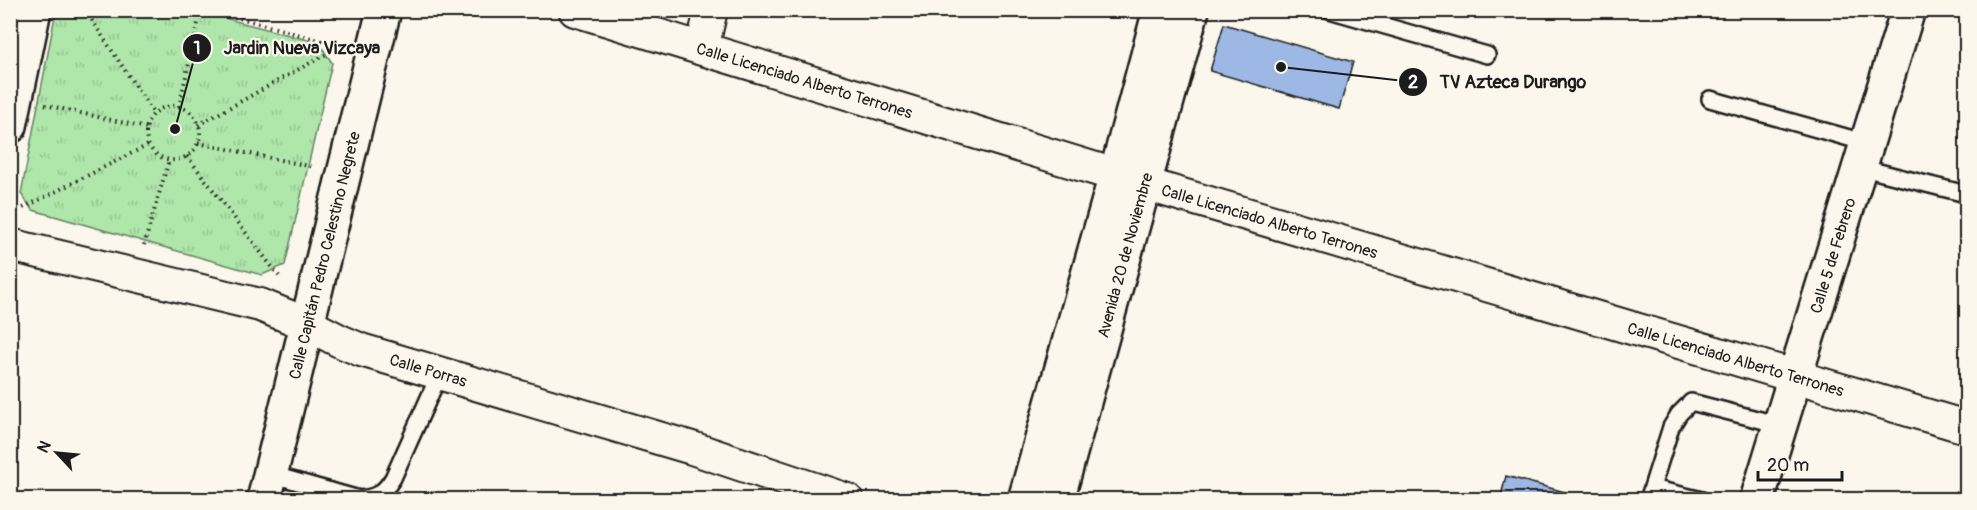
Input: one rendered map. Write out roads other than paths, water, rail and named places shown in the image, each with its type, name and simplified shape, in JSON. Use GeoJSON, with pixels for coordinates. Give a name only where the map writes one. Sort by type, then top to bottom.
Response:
{"type":"FeatureCollection","features":[{"type":"Feature","properties":{"kind":"street"},"geometry":{"type":"LineString","coordinates":[[10,126],[34,10]]}},
{"type":"Feature","properties":{"kind":"street","name":"Calle Capitán Pedro Celestino Negrete"},"geometry":{"type":"LineString","coordinates":[[267,487],[384,10]]}},
{"type":"Feature","properties":{"kind":"street","name":"Calle Licenciado Alberto Terrones"},"geometry":{"type":"LineString","coordinates":[[575,10],[1131,179],[1966,427]]}},
{"type":"Feature","properties":{"kind":"street"},"geometry":{"type":"LineString","coordinates":[[702,49],[711,10]]}},
{"type":"Feature","properties":{"kind":"street","name":"Avenida 20 de Noviembre"},"geometry":{"type":"LineString","coordinates":[[1057,500],[1131,179],[1160,10]]}},
{"type":"Feature","properties":{"kind":"street","name":"Avenida 20 de Noviembre"},"geometry":{"type":"LineString","coordinates":[[1025,500],[1131,179],[1192,10]]}},
{"type":"Feature","properties":{"kind":"street","name":"Calle 5 de Febrero"},"geometry":{"type":"LineString","coordinates":[[1757,500],[1908,10]]}},
{"type":"Feature","properties":{"kind":"street","name":"Calle Porras"},"geometry":{"type":"LineString","coordinates":[[10,244],[260,305],[361,350],[693,448],[847,500]]}},
{"type":"Feature","properties":{"kind":"lane"},"geometry":{"type":"LineString","coordinates":[[1329,10],[1487,55]]}},
{"type":"Feature","properties":{"kind":"lane"},"geometry":{"type":"LineString","coordinates":[[1710,99],[1966,194]]}},
{"type":"Feature","properties":{"kind":"lane"},"geometry":{"type":"LineString","coordinates":[[267,487],[359,499],[382,493],[393,478],[440,373]]}},
{"type":"Feature","properties":{"kind":"lane"},"geometry":{"type":"LineString","coordinates":[[1702,500],[1650,494],[1671,427],[1679,414],[1691,402],[1780,425]]}},
{"type":"Feature","properties":{"kind":"place","name":"TV Azteca Durango"},"geometry":{"type":"Point","coordinates":[1281,67]}},
{"type":"Feature","properties":{"kind":"place","name":"Jardin Nueva Vizcaya"},"geometry":{"type":"Point","coordinates":[175,129]}}]}
